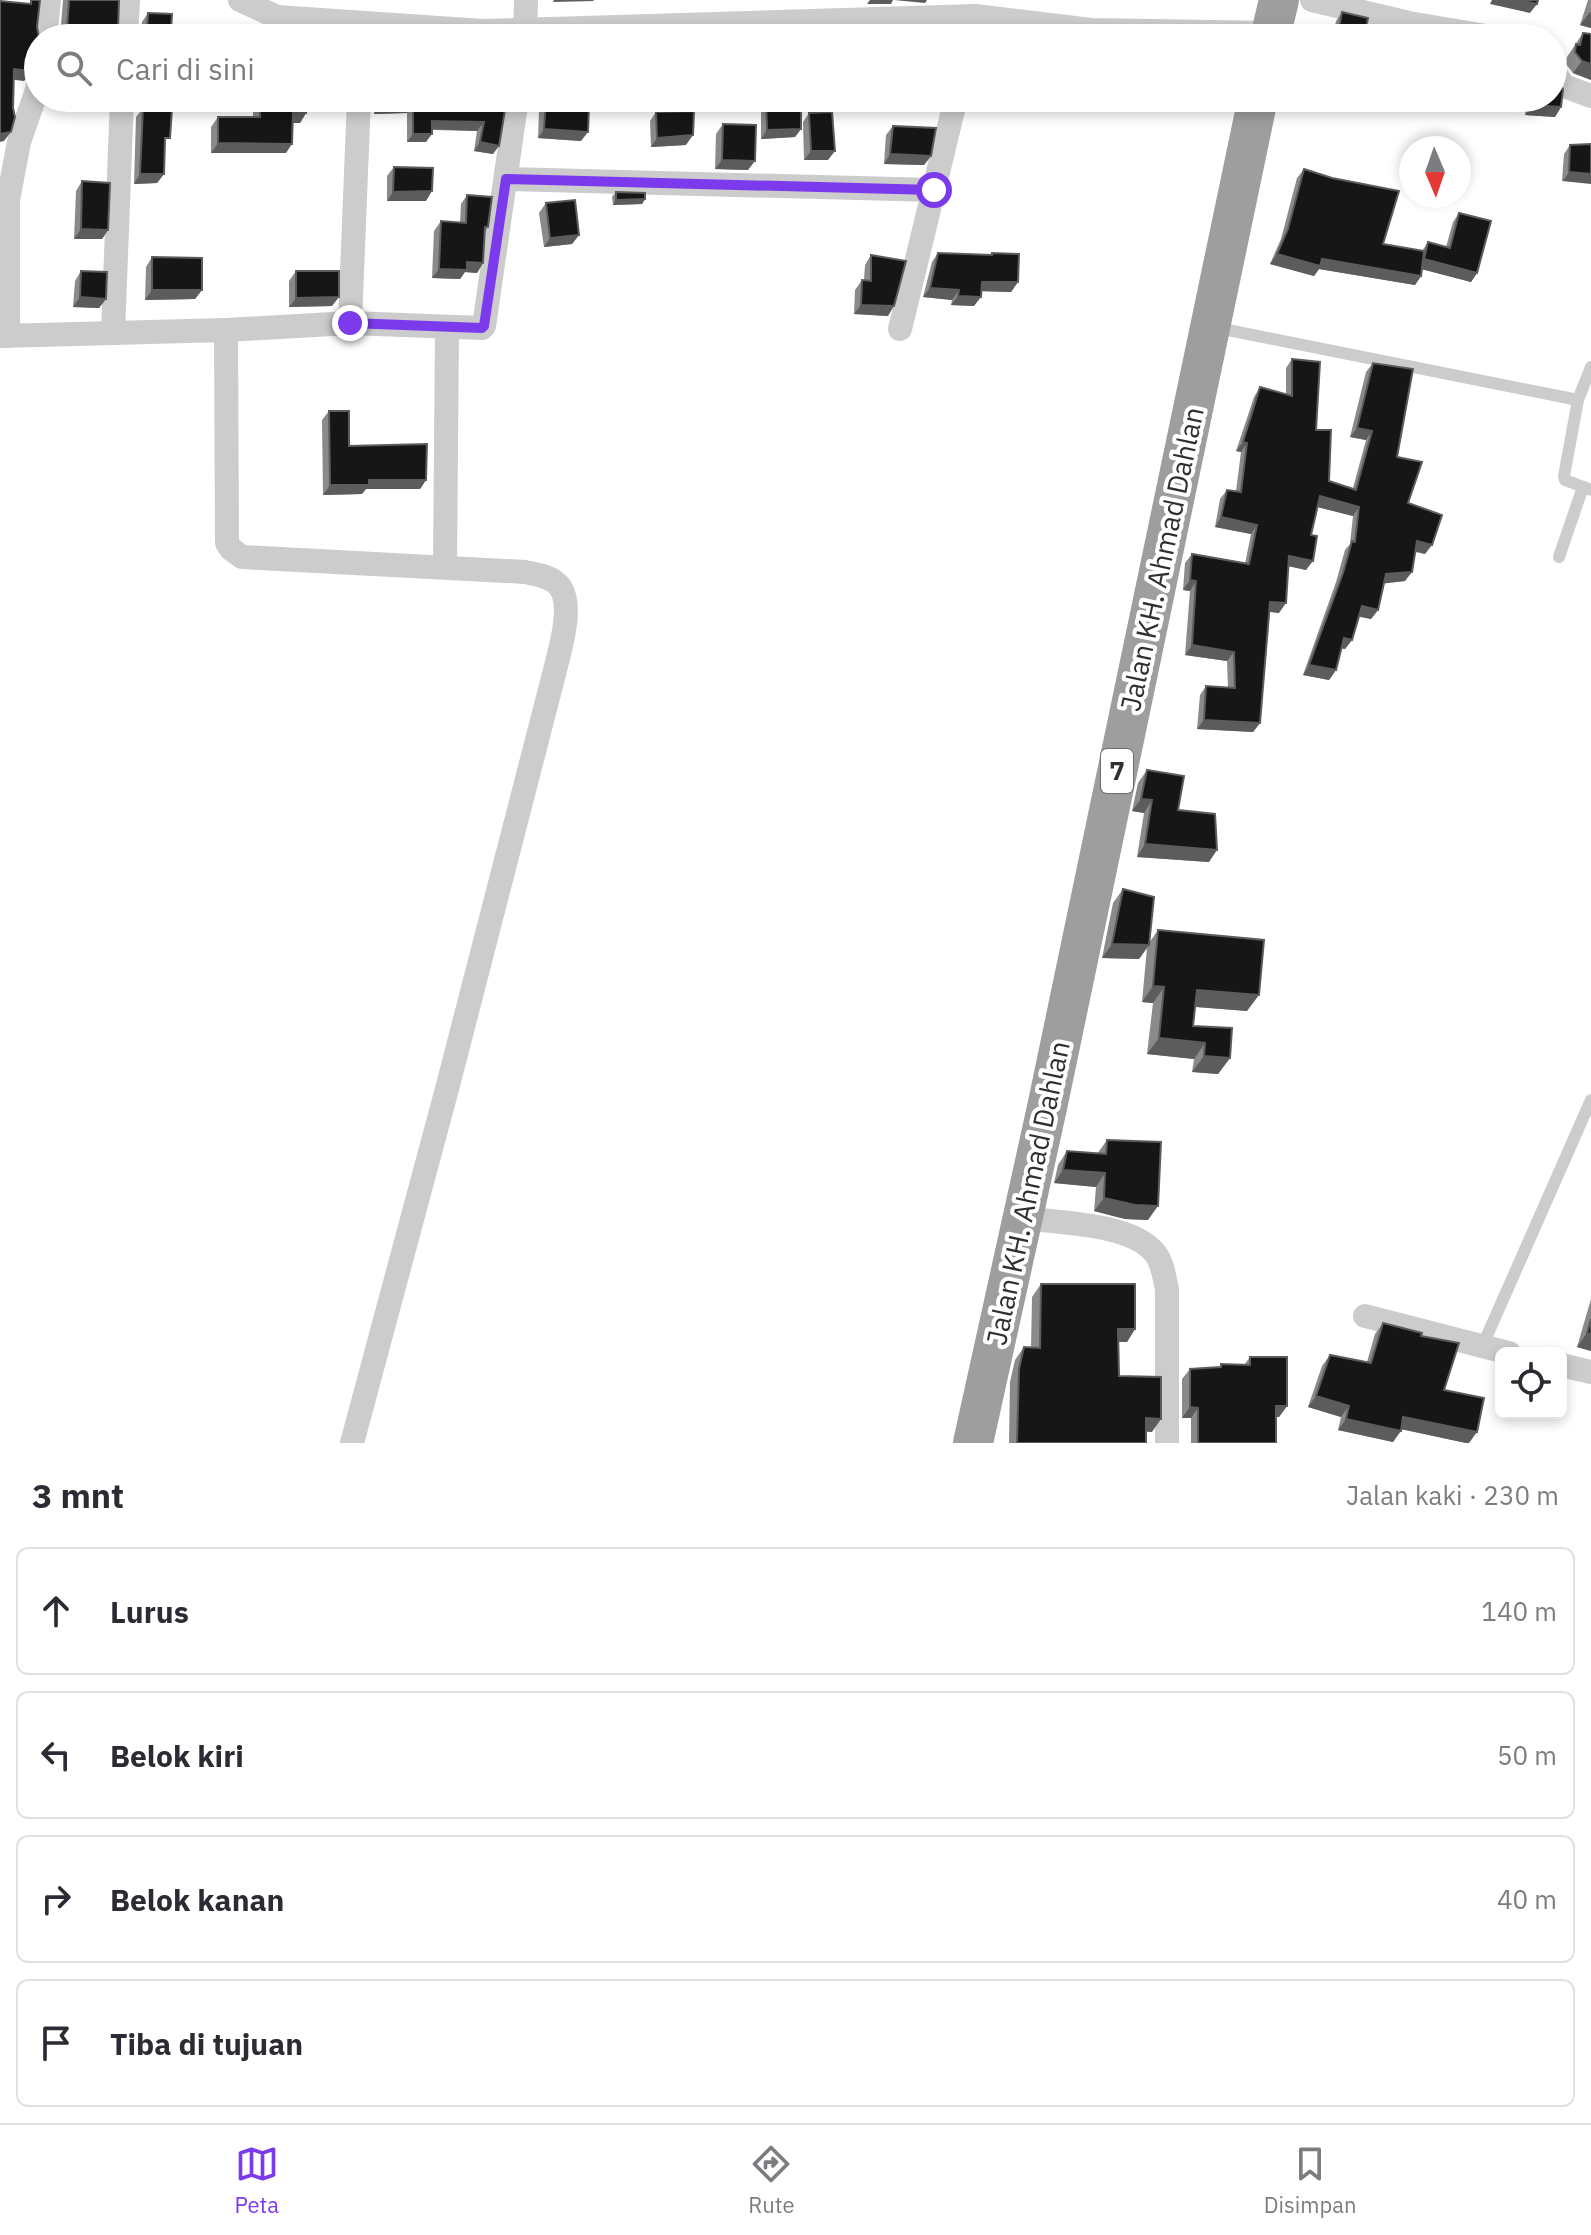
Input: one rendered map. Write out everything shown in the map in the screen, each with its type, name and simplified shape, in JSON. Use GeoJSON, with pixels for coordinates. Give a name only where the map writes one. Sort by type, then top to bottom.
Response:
{"type":"FeatureCollection","features":[{"type":"Feature","properties":{"kind":"highway","name":"Jalan KH. Ahmad Dahlan"},"geometry":{"type":"LineString","coordinates":[[973,1443],[1255,112]]}},
{"type":"Feature","properties":{"kind":"street"},"geometry":{"type":"LineString","coordinates":[[46,24],[49,0]]}},
{"type":"Feature","properties":{"kind":"street"},"geometry":{"type":"LineString","coordinates":[[127,24],[128,0]]}},
{"type":"Feature","properties":{"kind":"street"},"geometry":{"type":"LineString","coordinates":[[240,0],[277,17],[323,24]]}},
{"type":"Feature","properties":{"kind":"street"},"geometry":{"type":"LineString","coordinates":[[526,0],[526,24]]}},
{"type":"Feature","properties":{"kind":"street"},"geometry":{"type":"LineString","coordinates":[[1312,0],[1415,24]]}},
{"type":"Feature","properties":{"kind":"street"},"geometry":{"type":"LineString","coordinates":[[807,24],[976,18],[1034,24]]}},
{"type":"Feature","properties":{"kind":"street"},"geometry":{"type":"LineString","coordinates":[[1567,87],[1591,96]]}},
{"type":"Feature","properties":{"kind":"street"},"geometry":{"type":"LineString","coordinates":[[29,112],[19,142],[8,200],[4,336],[350,323],[478,330],[484,326],[515,112]]}},
{"type":"Feature","properties":{"kind":"street"},"geometry":{"type":"LineString","coordinates":[[113,333],[121,112]]}},
{"type":"Feature","properties":{"kind":"street"},"geometry":{"type":"LineString","coordinates":[[350,323],[358,112]]}},
{"type":"Feature","properties":{"kind":"street"},"geometry":{"type":"LineString","coordinates":[[900,329],[953,112]]}},
{"type":"Feature","properties":{"kind":"street"},"geometry":{"type":"LineString","coordinates":[[506,179],[934,190]]}},
{"type":"Feature","properties":{"kind":"street"},"geometry":{"type":"LineString","coordinates":[[445,567],[447,328]]}},
{"type":"Feature","properties":{"kind":"street"},"geometry":{"type":"LineString","coordinates":[[226,330],[227,543],[231,549],[242,557],[250,558],[525,572],[556,582],[566,600],[553,678],[352,1443]]}},
{"type":"Feature","properties":{"kind":"street"},"geometry":{"type":"LineString","coordinates":[[1023,1218],[1111,1230],[1141,1241],[1154,1253],[1162,1266],[1167,1289],[1167,1443]]}},
{"type":"Feature","properties":{"kind":"street"},"geometry":{"type":"LineString","coordinates":[[1365,1316],[1495,1350]]}},
{"type":"Feature","properties":{"kind":"street"},"geometry":{"type":"LineString","coordinates":[[1567,1366],[1591,1372]]}},
{"type":"Feature","properties":{"kind":"lane"},"geometry":{"type":"LineString","coordinates":[[1210,327],[1578,400]]}},
{"type":"Feature","properties":{"kind":"lane"},"geometry":{"type":"LineString","coordinates":[[1559,557],[1587,489],[1565,480],[1563,472],[1578,400],[1591,367]]}},
{"type":"Feature","properties":{"kind":"lane"},"geometry":{"type":"LineString","coordinates":[[1482,1347],[1591,1100]]}},
{"type":"Feature","properties":{"kind":"building"},"geometry":{"type":"Polygon","coordinates":[[[31,0],[40,0],[37,24],[24,24],[24,70],[14,69],[15,117],[11,132],[0,134],[0,1],[31,4],[31,0]]]}},
{"type":"Feature","properties":{"kind":"building"},"geometry":{"type":"Polygon","coordinates":[[[69,0],[119,0],[118,24],[67,24],[69,0]]]}},
{"type":"Feature","properties":{"kind":"building"},"geometry":{"type":"Polygon","coordinates":[[[1342,12],[1368,18],[1367,24],[1340,24],[1342,12]]]}},
{"type":"Feature","properties":{"kind":"building"},"geometry":{"type":"Polygon","coordinates":[[[148,13],[172,14],[171,24],[147,24],[148,13]]]}},
{"type":"Feature","properties":{"kind":"building"},"geometry":{"type":"Polygon","coordinates":[[[1583,33],[1591,34],[1591,64],[1582,61],[1575,52],[1583,33]]]}},
{"type":"Feature","properties":{"kind":"building"},"geometry":{"type":"Polygon","coordinates":[[[143,112],[172,112],[170,138],[165,138],[164,174],[140,174],[143,112]]]}},
{"type":"Feature","properties":{"kind":"building"},"geometry":{"type":"Polygon","coordinates":[[[260,112],[306,112],[293,113],[292,144],[218,143],[218,117],[260,117],[260,112]]]}},
{"type":"Feature","properties":{"kind":"building"},"geometry":{"type":"Polygon","coordinates":[[[413,112],[505,112],[499,146],[480,142],[484,122],[432,121],[432,134],[413,134],[413,112]]]}},
{"type":"Feature","properties":{"kind":"building"},"geometry":{"type":"Polygon","coordinates":[[[545,112],[589,112],[588,132],[544,129],[545,112]]]}},
{"type":"Feature","properties":{"kind":"building"},"geometry":{"type":"Polygon","coordinates":[[[656,112],[694,112],[693,135],[657,138],[656,112]]]}},
{"type":"Feature","properties":{"kind":"building"},"geometry":{"type":"Polygon","coordinates":[[[766,112],[801,112],[801,129],[767,130],[766,112]]]}},
{"type":"Feature","properties":{"kind":"building"},"geometry":{"type":"Polygon","coordinates":[[[832,112],[835,151],[811,151],[809,113],[832,112]]]}},
{"type":"Feature","properties":{"kind":"building"},"geometry":{"type":"Polygon","coordinates":[[[723,124],[756,125],[755,161],[722,160],[723,124]]]}},
{"type":"Feature","properties":{"kind":"building"},"geometry":{"type":"Polygon","coordinates":[[[893,126],[936,128],[931,156],[890,154],[893,126]]]}},
{"type":"Feature","properties":{"kind":"building"},"geometry":{"type":"Polygon","coordinates":[[[1591,144],[1591,174],[1569,172],[1570,145],[1591,144]]]}},
{"type":"Feature","properties":{"kind":"building"},"geometry":{"type":"Polygon","coordinates":[[[394,167],[433,168],[432,191],[393,192],[394,167]]]}},
{"type":"Feature","properties":{"kind":"building"},"geometry":{"type":"Polygon","coordinates":[[[1304,169],[1332,178],[1399,191],[1383,244],[1424,251],[1421,276],[1322,259],[1320,266],[1277,254],[1288,229],[1304,169]]]}},
{"type":"Feature","properties":{"kind":"building"},"geometry":{"type":"Polygon","coordinates":[[[82,181],[110,183],[108,230],[81,229],[82,181]]]}},
{"type":"Feature","properties":{"kind":"building"},"geometry":{"type":"Polygon","coordinates":[[[616,192],[645,193],[645,199],[616,200],[616,192]]]}},
{"type":"Feature","properties":{"kind":"building"},"geometry":{"type":"Polygon","coordinates":[[[467,195],[492,197],[488,227],[485,227],[483,263],[467,262],[467,270],[439,269],[441,221],[466,223],[467,195]]]}},
{"type":"Feature","properties":{"kind":"building"},"geometry":{"type":"Polygon","coordinates":[[[575,200],[579,235],[550,238],[546,203],[575,200]]]}},
{"type":"Feature","properties":{"kind":"building"},"geometry":{"type":"Polygon","coordinates":[[[1459,213],[1491,221],[1477,273],[1424,259],[1428,242],[1450,248],[1459,213]]]}},
{"type":"Feature","properties":{"kind":"building"},"geometry":{"type":"Polygon","coordinates":[[[938,253],[1019,254],[1018,282],[982,282],[981,297],[958,296],[959,290],[930,288],[938,253]]]}},
{"type":"Feature","properties":{"kind":"building"},"geometry":{"type":"Polygon","coordinates":[[[871,255],[906,261],[894,306],[861,305],[862,280],[871,281],[871,255]]]}},
{"type":"Feature","properties":{"kind":"building"},"geometry":{"type":"Polygon","coordinates":[[[152,257],[202,258],[202,290],[152,290],[152,257]]]}},
{"type":"Feature","properties":{"kind":"building"},"geometry":{"type":"Polygon","coordinates":[[[81,271],[107,272],[106,299],[80,297],[81,271]]]}},
{"type":"Feature","properties":{"kind":"building"},"geometry":{"type":"Polygon","coordinates":[[[296,271],[339,271],[339,297],[296,298],[296,271]]]}},
{"type":"Feature","properties":{"kind":"building"},"geometry":{"type":"Polygon","coordinates":[[[1292,359],[1320,362],[1316,430],[1331,430],[1329,481],[1356,490],[1372,431],[1357,428],[1373,363],[1413,369],[1397,457],[1422,462],[1408,503],[1442,515],[1432,545],[1417,541],[1412,572],[1386,574],[1378,610],[1362,606],[1352,640],[1344,638],[1336,670],[1309,665],[1352,541],[1355,542],[1359,507],[1320,496],[1311,535],[1317,536],[1313,561],[1289,556],[1286,603],[1270,602],[1260,723],[1204,720],[1206,686],[1235,688],[1234,652],[1192,645],[1196,581],[1190,580],[1192,554],[1249,564],[1257,525],[1221,517],[1227,490],[1241,492],[1247,443],[1243,442],[1260,387],[1292,396],[1292,359]]]}},
{"type":"Feature","properties":{"kind":"building"},"geometry":{"type":"Polygon","coordinates":[[[329,411],[349,411],[349,446],[427,444],[426,480],[369,480],[369,485],[330,485],[329,411]]]}},
{"type":"Feature","properties":{"kind":"building"},"geometry":{"type":"Polygon","coordinates":[[[1147,770],[1184,776],[1178,810],[1215,814],[1217,850],[1145,844],[1152,800],[1141,799],[1147,770]]]}},
{"type":"Feature","properties":{"kind":"building"},"geometry":{"type":"Polygon","coordinates":[[[1123,889],[1154,897],[1149,945],[1112,944],[1123,889]]]}},
{"type":"Feature","properties":{"kind":"building"},"geometry":{"type":"Polygon","coordinates":[[[1158,930],[1264,940],[1259,995],[1197,990],[1193,1026],[1232,1028],[1230,1058],[1204,1056],[1205,1043],[1159,1038],[1164,987],[1153,986],[1158,930]]]}},
{"type":"Feature","properties":{"kind":"building"},"geometry":{"type":"Polygon","coordinates":[[[1107,1140],[1161,1142],[1158,1206],[1104,1198],[1105,1173],[1063,1170],[1067,1151],[1106,1154],[1107,1140]]]}},
{"type":"Feature","properties":{"kind":"building"},"geometry":{"type":"Polygon","coordinates":[[[1041,1284],[1135,1284],[1135,1329],[1118,1329],[1119,1376],[1161,1377],[1161,1419],[1146,1418],[1146,1443],[1017,1443],[1019,1369],[1024,1347],[1040,1348],[1041,1284]]]}},
{"type":"Feature","properties":{"kind":"building"},"geometry":{"type":"Polygon","coordinates":[[[1383,1323],[1422,1333],[1421,1336],[1459,1343],[1444,1390],[1484,1398],[1477,1432],[1403,1417],[1401,1431],[1346,1419],[1349,1406],[1316,1396],[1330,1355],[1371,1363],[1383,1323]]]}},
{"type":"Feature","properties":{"kind":"building"},"geometry":{"type":"Polygon","coordinates":[[[1250,1357],[1287,1357],[1287,1406],[1276,1406],[1276,1443],[1198,1443],[1198,1408],[1190,1407],[1190,1369],[1221,1367],[1221,1364],[1250,1365],[1250,1357]]]}},
{"type":"Feature","properties":{"kind":"route"},"geometry":{"type":"LineString","coordinates":[[350,323],[482,328],[506,179],[934,190]]}}]}
